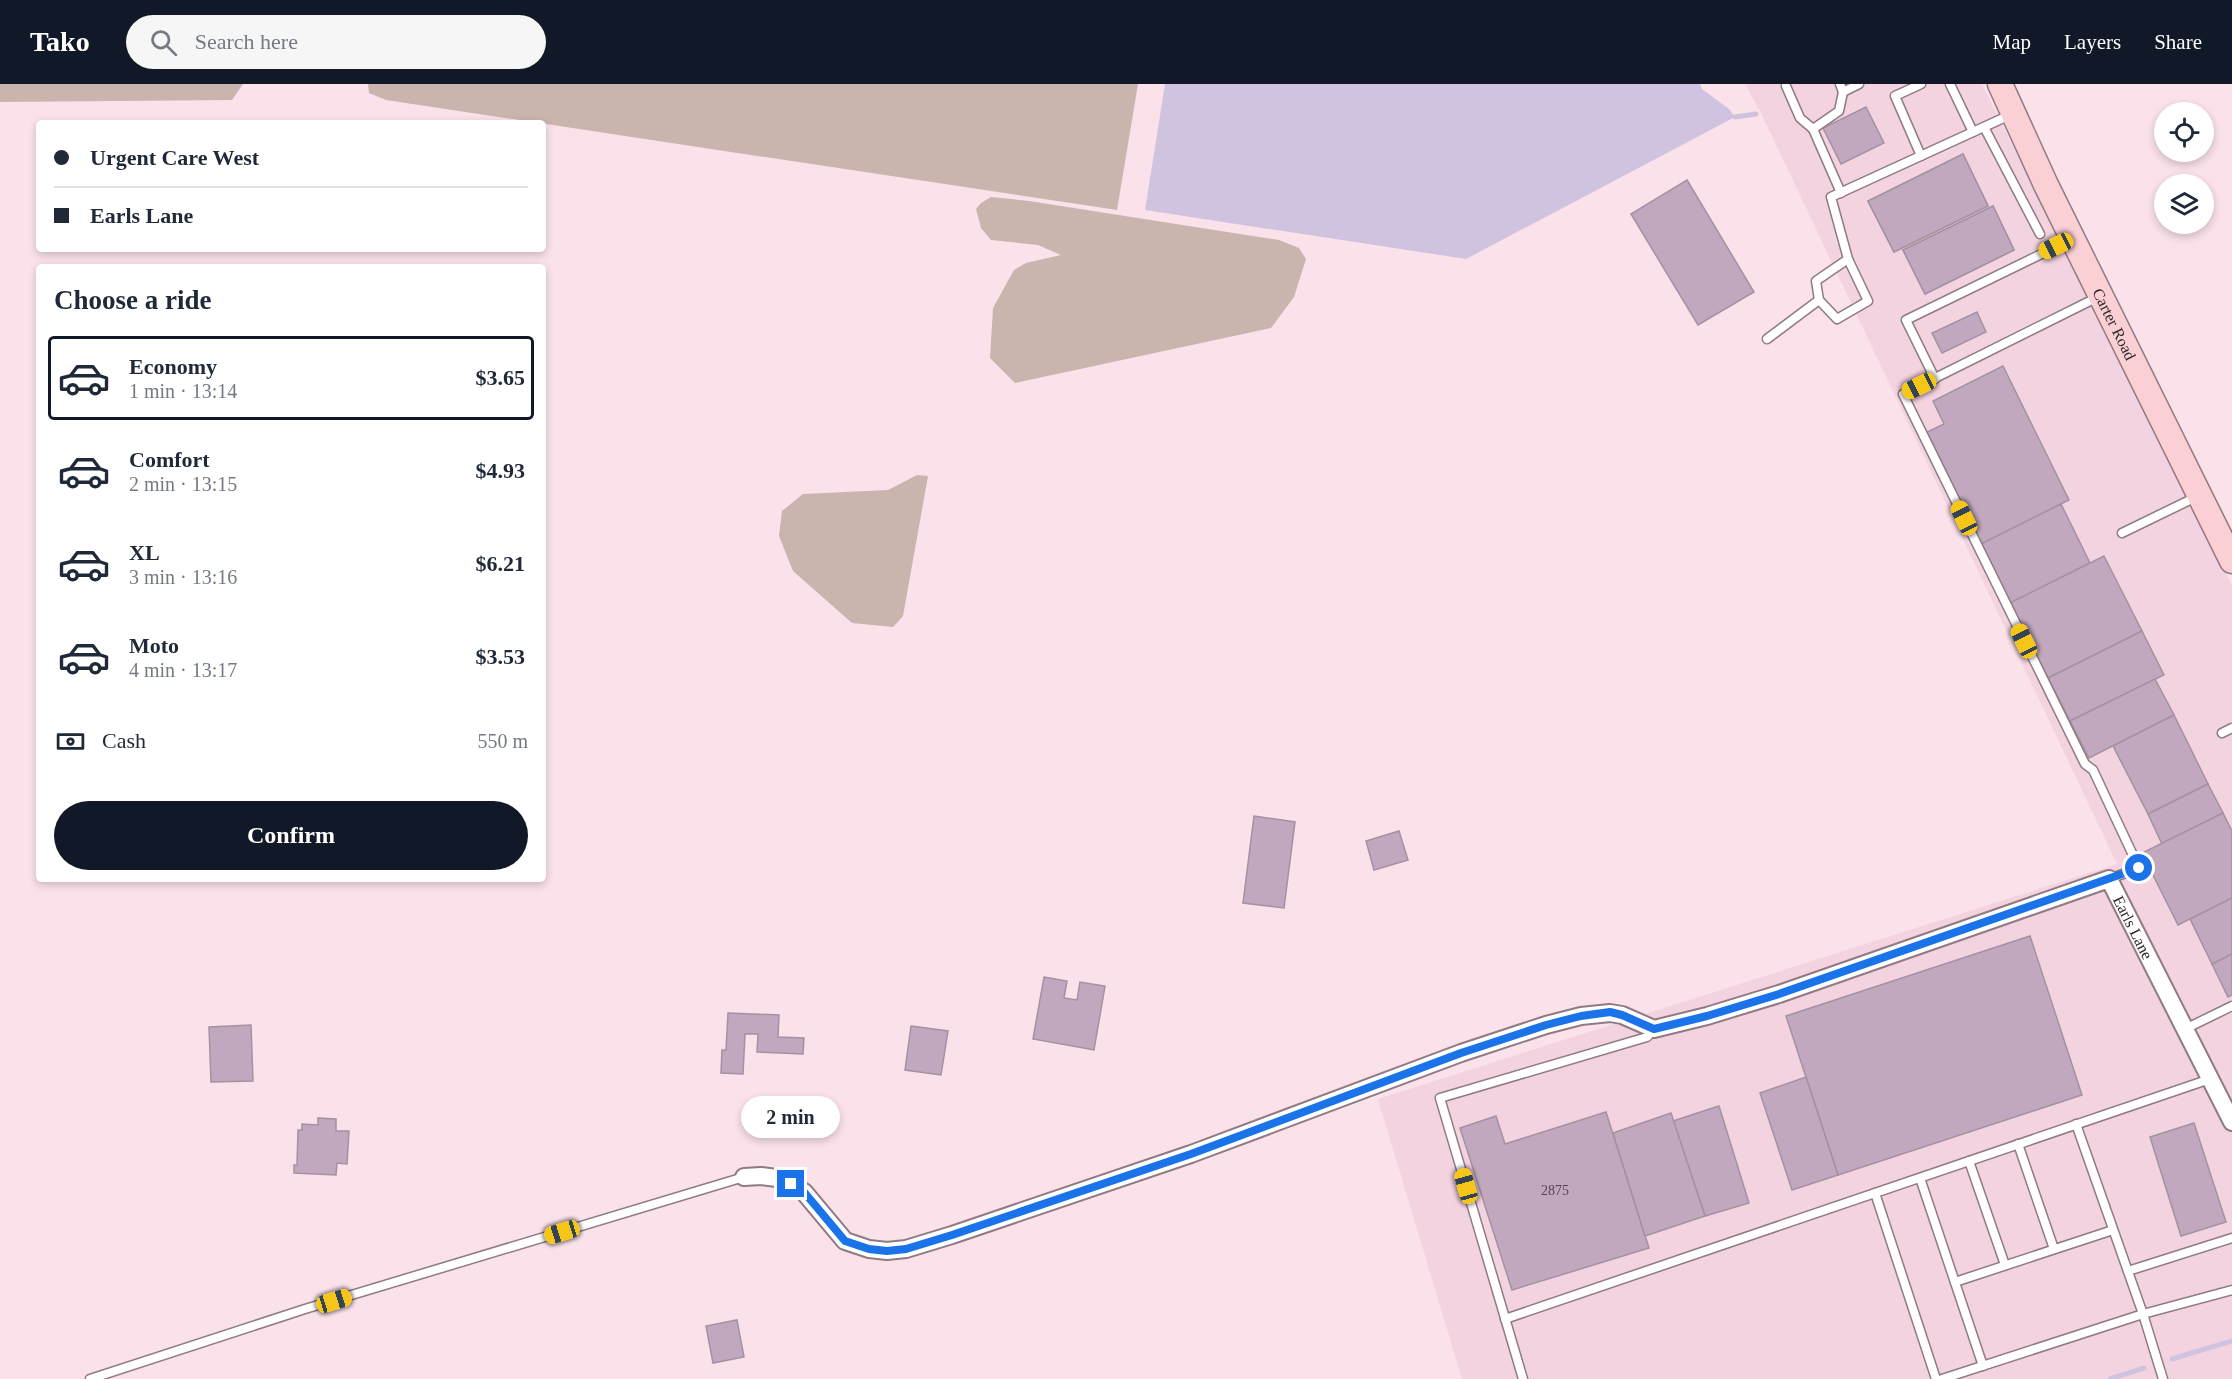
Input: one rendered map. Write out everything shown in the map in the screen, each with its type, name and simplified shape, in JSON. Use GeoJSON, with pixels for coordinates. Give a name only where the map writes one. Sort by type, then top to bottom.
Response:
{"type":"FeatureCollection","features":[{"type":"Feature","properties":{"kind":"main road","name":"Carter Road"},"geometry":{"type":"LineString","coordinates":[[2000,84],[2101,296],[2232,561]]}},
{"type":"Feature","properties":{"kind":"street","name":"Earls Lane"},"geometry":{"type":"LineString","coordinates":[[1654,1029],[1779,994],[2109,879],[2232,1122]]}},
{"type":"Feature","properties":{"kind":"street"},"geometry":{"type":"LineString","coordinates":[[744,1178],[761,1176],[777,1178],[804,1192],[845,1241],[869,1249],[887,1251],[906,1249],[963,1232],[1191,1154],[1461,1053],[1546,1025],[1581,1016],[1610,1012],[1654,1029]]}},
{"type":"Feature","properties":{"kind":"lane"},"geometry":{"type":"LineString","coordinates":[[1813,129],[1839,111],[1842,88],[1859,84]]}},
{"type":"Feature","properties":{"kind":"lane"},"geometry":{"type":"LineString","coordinates":[[1921,156],[1895,96],[1922,84]]}},
{"type":"Feature","properties":{"kind":"lane"},"geometry":{"type":"LineString","coordinates":[[1950,84],[1973,132]]}},
{"type":"Feature","properties":{"kind":"lane"},"geometry":{"type":"LineString","coordinates":[[1786,87],[1800,118],[1813,129],[1841,193]]}},
{"type":"Feature","properties":{"kind":"lane"},"geometry":{"type":"LineString","coordinates":[[1848,259],[1816,281],[1819,300],[1838,319],[1868,301],[1848,259],[1832,197],[2013,114]]}},
{"type":"Feature","properties":{"kind":"lane"},"geometry":{"type":"LineString","coordinates":[[1983,127],[2040,234]]}},
{"type":"Feature","properties":{"kind":"lane"},"geometry":{"type":"LineString","coordinates":[[1935,379],[1906,320],[2073,238]]}},
{"type":"Feature","properties":{"kind":"lane"},"geometry":{"type":"LineString","coordinates":[[2101,296],[1904,394],[2085,764],[2093,770],[2139,868],[2109,879]]}},
{"type":"Feature","properties":{"kind":"lane"},"geometry":{"type":"LineString","coordinates":[[1767,339],[1819,300]]}},
{"type":"Feature","properties":{"kind":"lane"},"geometry":{"type":"LineString","coordinates":[[2122,533],[2199,495]]}},
{"type":"Feature","properties":{"kind":"lane"},"geometry":{"type":"LineString","coordinates":[[2222,733],[2232,728]]}},
{"type":"Feature","properties":{"kind":"lane"},"geometry":{"type":"LineString","coordinates":[[2185,1029],[2232,1006]]}},
{"type":"Feature","properties":{"kind":"lane"},"geometry":{"type":"LineString","coordinates":[[1523,1379],[1440,1098],[1647,1037],[1654,1029]]}},
{"type":"Feature","properties":{"kind":"lane"},"geometry":{"type":"LineString","coordinates":[[1505,1319],[2210,1079]]}},
{"type":"Feature","properties":{"kind":"lane"},"geometry":{"type":"LineString","coordinates":[[2076,1124],[2143,1314],[2163,1379]]}},
{"type":"Feature","properties":{"kind":"lane"},"geometry":{"type":"LineString","coordinates":[[2018,1144],[2054,1250]]}},
{"type":"Feature","properties":{"kind":"lane"},"geometry":{"type":"LineString","coordinates":[[1969,1161],[2005,1265]]}},
{"type":"Feature","properties":{"kind":"lane"},"geometry":{"type":"LineString","coordinates":[[90,1379],[312,1307],[744,1178]]}},
{"type":"Feature","properties":{"kind":"lane"},"geometry":{"type":"LineString","coordinates":[[1920,1178],[1983,1366]]}},
{"type":"Feature","properties":{"kind":"lane"},"geometry":{"type":"LineString","coordinates":[[1875,1193],[1936,1379]]}},
{"type":"Feature","properties":{"kind":"lane"},"geometry":{"type":"LineString","coordinates":[[1954,1282],[2113,1230]]}},
{"type":"Feature","properties":{"kind":"lane"},"geometry":{"type":"LineString","coordinates":[[2128,1271],[2232,1238]]}},
{"type":"Feature","properties":{"kind":"lane"},"geometry":{"type":"LineString","coordinates":[[1942,1379],[2143,1314],[2232,1290]]}},
{"type":"Feature","properties":{"kind":"shaded area"},"geometry":{"type":"Polygon","coordinates":[[[0,84],[243,84],[232,100],[0,102],[0,84]]]}},
{"type":"Feature","properties":{"kind":"shaded area"},"geometry":{"type":"Polygon","coordinates":[[[368,84],[1138,84],[1117,210],[546,124],[546,120],[519,120],[386,100],[369,93],[368,84]]]}},
{"type":"Feature","properties":{"kind":"shaded area"},"geometry":{"type":"Polygon","coordinates":[[[1165,84],[1700,84],[1702,89],[1729,109],[1735,117],[1466,259],[1145,210],[1165,84]]]}},
{"type":"Feature","properties":{"kind":"shaded area"},"geometry":{"type":"Polygon","coordinates":[[[1745,84],[1982,84],[2232,585],[2232,1379],[1462,1379],[1378,1099],[2117,864],[1761,113],[1745,84]]]}},
{"type":"Feature","properties":{"kind":"shaded area"},"geometry":{"type":"Polygon","coordinates":[[[991,197],[1279,240],[1299,248],[1306,259],[1294,297],[1271,328],[1015,383],[990,358],[993,308],[1014,270],[1026,263],[1061,255],[1038,245],[991,240],[981,228],[976,209],[991,197]]]}},
{"type":"Feature","properties":{"kind":"shaded area"},"geometry":{"type":"Polygon","coordinates":[[[917,475],[928,476],[903,616],[893,627],[852,623],[793,571],[779,536],[782,511],[803,494],[888,490],[917,475]]]}},
{"type":"Feature","properties":{"kind":"building"},"geometry":{"type":"Polygon","coordinates":[[[1866,107],[1884,143],[1841,164],[1823,128],[1866,107]]]}},
{"type":"Feature","properties":{"kind":"building"},"geometry":{"type":"Polygon","coordinates":[[[1963,154],[1988,206],[1894,252],[1868,201],[1963,154]]]}},
{"type":"Feature","properties":{"kind":"building"},"geometry":{"type":"Polygon","coordinates":[[[1963,154],[1988,206],[1894,252],[1868,201],[1963,154]]]}},
{"type":"Feature","properties":{"kind":"building"},"geometry":{"type":"Polygon","coordinates":[[[1687,180],[1754,292],[1698,325],[1631,214],[1687,180]]]}},
{"type":"Feature","properties":{"kind":"building"},"geometry":{"type":"Polygon","coordinates":[[[1993,206],[2014,250],[1925,294],[1903,250],[1993,206]]]}},
{"type":"Feature","properties":{"kind":"building"},"geometry":{"type":"Polygon","coordinates":[[[1993,206],[2014,250],[1925,294],[1903,250],[1993,206]]]}},
{"type":"Feature","properties":{"kind":"building"},"geometry":{"type":"Polygon","coordinates":[[[1977,312],[1986,332],[1942,353],[1932,333],[1977,312]]]}},
{"type":"Feature","properties":{"kind":"building"},"geometry":{"type":"Polygon","coordinates":[[[2003,366],[2069,500],[1981,544],[1925,433],[1944,424],[1933,401],[2003,366]]]}},
{"type":"Feature","properties":{"kind":"building"},"geometry":{"type":"Polygon","coordinates":[[[2061,504],[2090,563],[2010,603],[1981,544],[2061,504]]]}},
{"type":"Feature","properties":{"kind":"building"},"geometry":{"type":"Polygon","coordinates":[[[2104,556],[2142,631],[2048,678],[2010,603],[2104,556]]]}},
{"type":"Feature","properties":{"kind":"building"},"geometry":{"type":"Polygon","coordinates":[[[2142,631],[2164,675],[2070,721],[2048,678],[2142,631]]]}},
{"type":"Feature","properties":{"kind":"building"},"geometry":{"type":"Polygon","coordinates":[[[2155,679],[2174,715],[2089,758],[2070,721],[2155,679]]]}},
{"type":"Feature","properties":{"kind":"building"},"geometry":{"type":"Polygon","coordinates":[[[2174,715],[2208,784],[2148,814],[2113,746],[2174,715]]]}},
{"type":"Feature","properties":{"kind":"building"},"geometry":{"type":"Polygon","coordinates":[[[2208,784],[2223,813],[2162,844],[2148,814],[2208,784]]]}},
{"type":"Feature","properties":{"kind":"building"},"geometry":{"type":"Polygon","coordinates":[[[2223,813],[2232,831],[2232,898],[2178,925],[2142,853],[2223,813]]]}},
{"type":"Feature","properties":{"kind":"building"},"geometry":{"type":"Polygon","coordinates":[[[1254,816],[1295,822],[1284,908],[1243,903],[1254,816]]]}},
{"type":"Feature","properties":{"kind":"building"},"geometry":{"type":"Polygon","coordinates":[[[1399,831],[1408,860],[1374,870],[1366,841],[1399,831]]]}},
{"type":"Feature","properties":{"kind":"building"},"geometry":{"type":"Polygon","coordinates":[[[2232,898],[2232,954],[2212,964],[2190,919],[2232,898]]]}},
{"type":"Feature","properties":{"kind":"building"},"geometry":{"type":"Polygon","coordinates":[[[2030,936],[2082,1095],[1838,1175],[1786,1016],[2030,936]]]}},
{"type":"Feature","properties":{"kind":"building"},"geometry":{"type":"Polygon","coordinates":[[[2232,954],[2232,995],[2228,997],[2212,964],[2232,954]]]}},
{"type":"Feature","properties":{"kind":"building"},"geometry":{"type":"Polygon","coordinates":[[[1044,977],[1067,981],[1064,998],[1077,1000],[1080,982],[1105,986],[1094,1050],[1033,1039],[1044,977]]]}},
{"type":"Feature","properties":{"kind":"building"},"geometry":{"type":"Polygon","coordinates":[[[728,1013],[779,1015],[778,1037],[804,1038],[803,1054],[757,1052],[758,1034],[745,1034],[743,1074],[721,1073],[722,1050],[726,1050],[728,1013]]]}},
{"type":"Feature","properties":{"kind":"building"},"geometry":{"type":"Polygon","coordinates":[[[251,1025],[253,1081],[211,1082],[209,1027],[251,1025]]]}},
{"type":"Feature","properties":{"kind":"building"},"geometry":{"type":"Polygon","coordinates":[[[911,1026],[948,1031],[941,1075],[905,1070],[911,1026]]]}},
{"type":"Feature","properties":{"kind":"building"},"geometry":{"type":"Polygon","coordinates":[[[1806,1077],[1838,1175],[1792,1190],[1760,1093],[1806,1077]]]}},
{"type":"Feature","properties":{"kind":"building"},"geometry":{"type":"Polygon","coordinates":[[[1719,1106],[1749,1203],[1705,1216],[1673,1121],[1719,1106]]]}},
{"type":"Feature","properties":{"kind":"building"},"geometry":{"type":"Polygon","coordinates":[[[1606,1112],[1649,1248],[1512,1290],[1460,1128],[1496,1116],[1505,1144],[1606,1112]]]}},
{"type":"Feature","properties":{"kind":"building"},"geometry":{"type":"Polygon","coordinates":[[[1671,1113],[1705,1216],[1645,1236],[1613,1133],[1671,1113]]]}},
{"type":"Feature","properties":{"kind":"building"},"geometry":{"type":"Polygon","coordinates":[[[318,1118],[336,1119],[336,1131],[349,1131],[347,1164],[337,1163],[336,1175],[294,1173],[294,1165],[297,1165],[298,1130],[302,1130],[302,1124],[318,1125],[318,1118]]]}},
{"type":"Feature","properties":{"kind":"building"},"geometry":{"type":"Polygon","coordinates":[[[2194,1123],[2226,1222],[2181,1236],[2150,1137],[2194,1123]]]}},
{"type":"Feature","properties":{"kind":"building"},"geometry":{"type":"Polygon","coordinates":[[[737,1320],[744,1357],[713,1363],[706,1326],[737,1320]]]}},
{"type":"Feature","properties":{"kind":"waterway"},"geometry":{"type":"LineString","coordinates":[[1735,117],[1756,114]]}},
{"type":"Feature","properties":{"kind":"waterway"},"geometry":{"type":"LineString","coordinates":[[2172,1359],[2232,1341]]}},
{"type":"Feature","properties":{"kind":"waterway"},"geometry":{"type":"LineString","coordinates":[[2110,1379],[2144,1368]]}},
{"type":"Feature","properties":{"kind":"route"},"geometry":{"type":"LineString","coordinates":[[791,1184],[804,1192],[845,1241],[869,1249],[887,1251],[906,1249],[1191,1154],[1461,1053],[1546,1025],[1581,1016],[1610,1012],[1654,1029],[1707,1016],[1779,994],[2139,868]]}}]}
